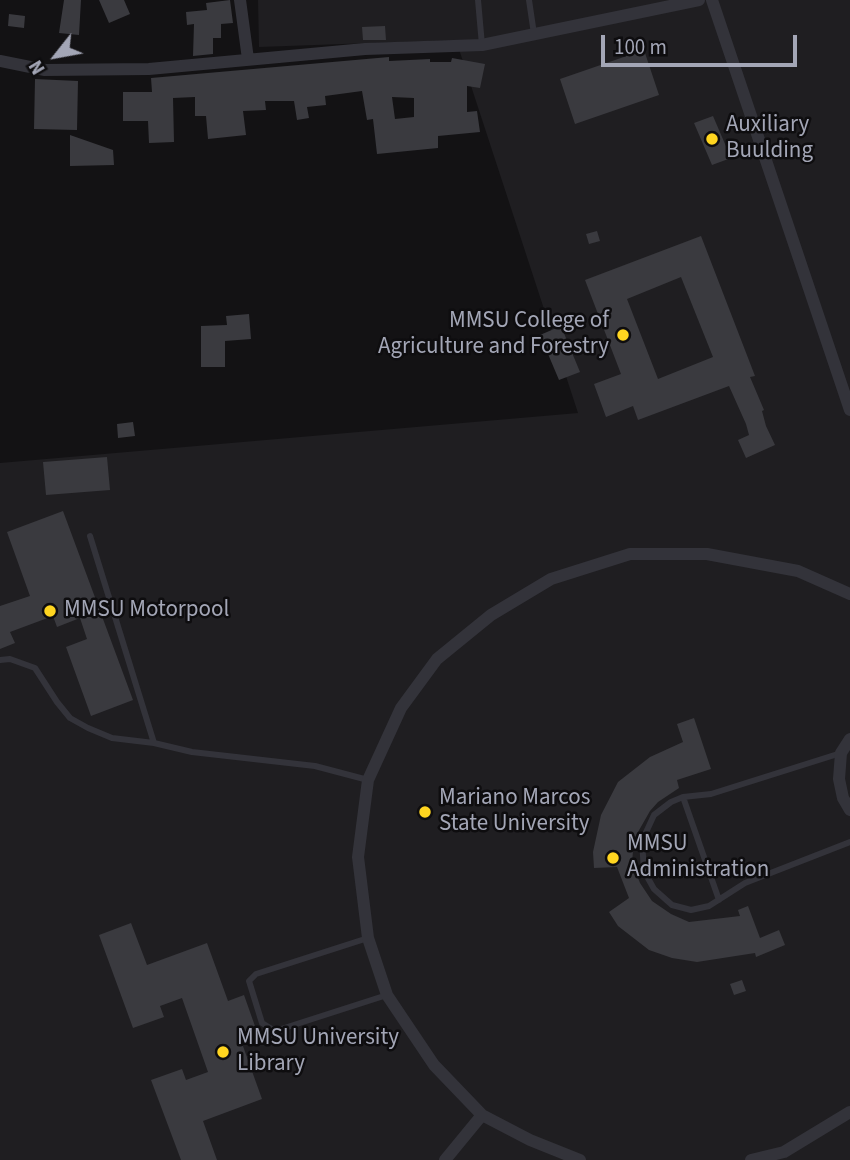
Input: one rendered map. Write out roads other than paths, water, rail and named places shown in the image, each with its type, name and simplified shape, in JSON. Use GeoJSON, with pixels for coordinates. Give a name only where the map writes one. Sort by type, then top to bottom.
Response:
{"type":"FeatureCollection","features":[{"type":"Feature","properties":{"kind":"street"},"geometry":{"type":"LineString","coordinates":[[240,0],[248,60]]}},
{"type":"Feature","properties":{"kind":"street"},"geometry":{"type":"LineString","coordinates":[[0,61],[45,70],[149,69],[365,49],[482,45],[699,0]]}},
{"type":"Feature","properties":{"kind":"street"},"geometry":{"type":"LineString","coordinates":[[712,0],[850,410]]}},
{"type":"Feature","properties":{"kind":"street"},"geometry":{"type":"LineString","coordinates":[[580,1160],[530,1140],[482,1115],[434,1065],[387,995],[368,938],[358,857],[368,779],[401,708],[437,659],[491,615],[551,579],[630,554],[707,554],[798,571],[850,594]]}},
{"type":"Feature","properties":{"kind":"street"},"geometry":{"type":"LineString","coordinates":[[850,738],[841,753],[839,779],[843,798],[850,810]]}},
{"type":"Feature","properties":{"kind":"street"},"geometry":{"type":"LineString","coordinates":[[751,1160],[784,1152],[850,1112]]}},
{"type":"Feature","properties":{"kind":"street"},"geometry":{"type":"LineString","coordinates":[[445,1160],[482,1115]]}},
{"type":"Feature","properties":{"kind":"lane"},"geometry":{"type":"LineString","coordinates":[[478,0],[482,45]]}},
{"type":"Feature","properties":{"kind":"lane"},"geometry":{"type":"LineString","coordinates":[[529,0],[534,34]]}},
{"type":"Feature","properties":{"kind":"lane"},"geometry":{"type":"LineString","coordinates":[[90,536],[154,743]]}},
{"type":"Feature","properties":{"kind":"lane"},"geometry":{"type":"LineString","coordinates":[[0,660],[10,659],[35,668],[70,718],[88,729],[112,738],[154,743],[192,752],[315,766],[368,779]]}},
{"type":"Feature","properties":{"kind":"lane"},"geometry":{"type":"LineString","coordinates":[[841,753],[711,794],[683,797],[671,802],[654,816],[642,841],[644,871],[654,889],[672,905],[691,910],[709,906],[744,883],[850,842]]}},
{"type":"Feature","properties":{"kind":"lane"},"geometry":{"type":"LineString","coordinates":[[683,797],[719,900]]}},
{"type":"Feature","properties":{"kind":"lane"},"geometry":{"type":"LineString","coordinates":[[368,938],[256,974],[249,981],[262,1023],[275,1031],[387,995]]}},
{"type":"Feature","properties":{"kind":"place","name":"Auxiliary Buulding"},"geometry":{"type":"Point","coordinates":[712,139]}},
{"type":"Feature","properties":{"kind":"place","name":"MMSU College of Agriculture and Forestry"},"geometry":{"type":"Point","coordinates":[623,335]}},
{"type":"Feature","properties":{"kind":"place","name":"MMSU Motorpool"},"geometry":{"type":"Point","coordinates":[50,611]}},
{"type":"Feature","properties":{"kind":"place","name":"Mariano Marcos State University"},"geometry":{"type":"Point","coordinates":[425,812]}},
{"type":"Feature","properties":{"kind":"place","name":"MMSU Administration"},"geometry":{"type":"Point","coordinates":[613,858]}},
{"type":"Feature","properties":{"kind":"place","name":"MMSU University Library"},"geometry":{"type":"Point","coordinates":[223,1052]}}]}
